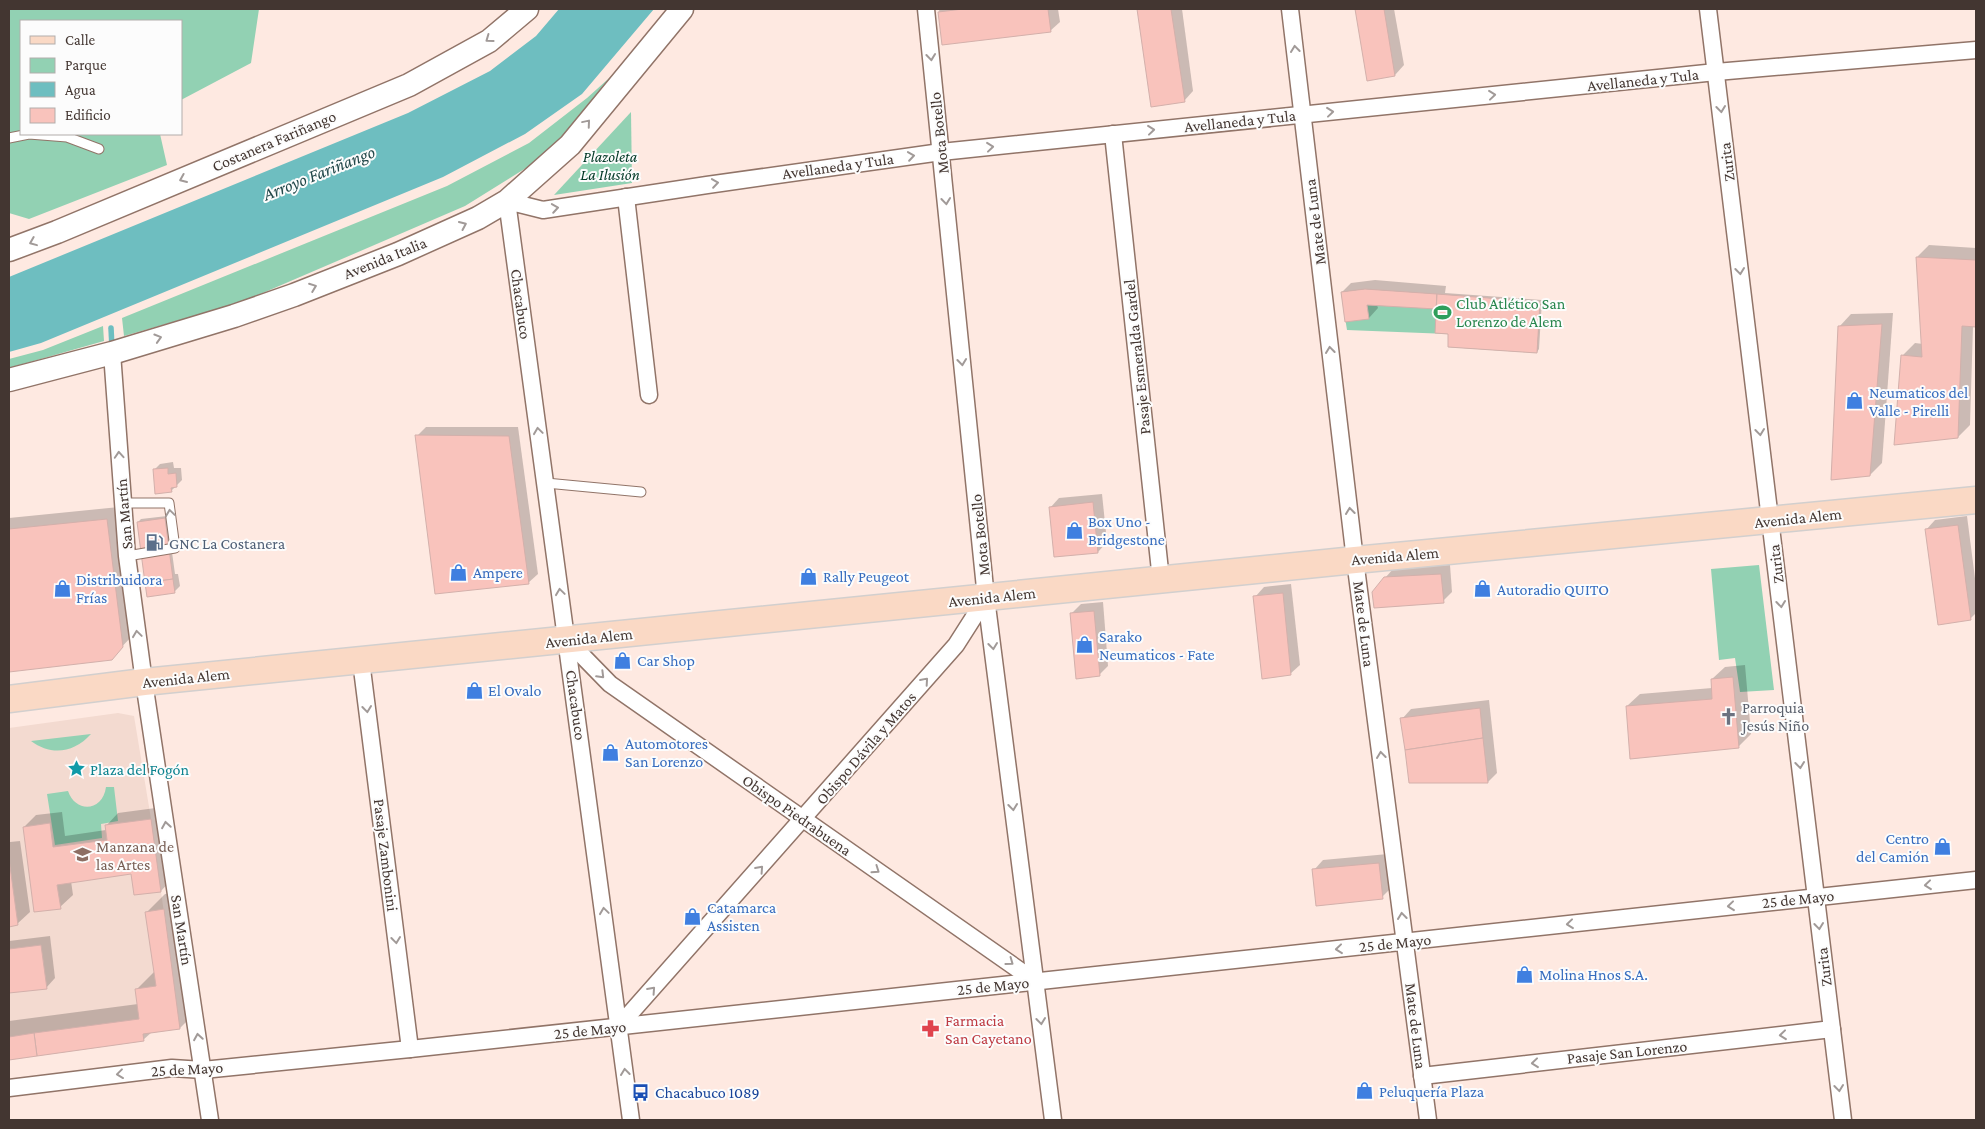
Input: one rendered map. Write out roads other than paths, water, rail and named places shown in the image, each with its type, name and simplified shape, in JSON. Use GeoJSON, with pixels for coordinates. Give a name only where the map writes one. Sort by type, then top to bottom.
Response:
{"type":"FeatureCollection","features":[{"type":"Feature","properties":{"kind":"main road","name":"Avenida Alem"},"geometry":{"type":"LineString","coordinates":[[9,699],[144,682],[1355,560],[1976,500]]}},
{"type":"Feature","properties":{"kind":"street","name":"Costanera Fariñango"},"geometry":{"type":"LineString","coordinates":[[9,250],[409,85],[489,41],[527,9]]}},
{"type":"Feature","properties":{"kind":"street","name":"Avenida Italia"},"geometry":{"type":"LineString","coordinates":[[9,380],[234,316],[294,295],[398,254],[478,218],[507,201],[570,145],[682,9]]}},
{"type":"Feature","properties":{"kind":"street","name":"Mota Botello"},"geometry":{"type":"LineString","coordinates":[[926,9],[986,598],[1053,1120]]}},
{"type":"Feature","properties":{"kind":"street","name":"Mate de Luna"},"geometry":{"type":"LineString","coordinates":[[1290,9],[1355,560],[1428,1120]]}},
{"type":"Feature","properties":{"kind":"street","name":"Zurita"},"geometry":{"type":"LineString","coordinates":[[1708,9],[1843,1120]]}},
{"type":"Feature","properties":{"kind":"street","name":"Avellaneda y Tula"},"geometry":{"type":"LineString","coordinates":[[507,201],[543,210],[941,152],[1716,72],[1976,50]]}},
{"type":"Feature","properties":{"kind":"street","name":"Pasaje Esmeralda Gardel"},"geometry":{"type":"LineString","coordinates":[[1113,134],[1161,580]]}},
{"type":"Feature","properties":{"kind":"street"},"geometry":{"type":"LineString","coordinates":[[626,197],[649,395]]}},
{"type":"Feature","properties":{"kind":"street","name":"Chacabuco"},"geometry":{"type":"LineString","coordinates":[[507,201],[632,1120]]}},
{"type":"Feature","properties":{"kind":"street","name":"San Martín"},"geometry":{"type":"LineString","coordinates":[[112,352],[127,556],[144,682],[210,1120]]}},
{"type":"Feature","properties":{"kind":"street","name":"Obispo Dávila y Matos"},"geometry":{"type":"LineString","coordinates":[[619,1026],[956,645],[986,598]]}},
{"type":"Feature","properties":{"kind":"street","name":"Obispo Piedrabuena"},"geometry":{"type":"LineString","coordinates":[[567,640],[610,684],[1036,981]]}},
{"type":"Feature","properties":{"kind":"street","name":"Pasaje Zambonini"},"geometry":{"type":"LineString","coordinates":[[361,661],[410,1049]]}},
{"type":"Feature","properties":{"kind":"street","name":"25 de Mayo"},"geometry":{"type":"LineString","coordinates":[[9,1088],[172,1068],[203,1070],[410,1049],[1976,880]]}},
{"type":"Feature","properties":{"kind":"street","name":"Pasaje San Lorenzo"},"geometry":{"type":"LineString","coordinates":[[1422,1076],[1832,1029]]}},
{"type":"Feature","properties":{"kind":"lane"},"geometry":{"type":"LineString","coordinates":[[9,138],[24,135]]}},
{"type":"Feature","properties":{"kind":"lane"},"geometry":{"type":"LineString","coordinates":[[48,135],[67,136],[99,149]]}},
{"type":"Feature","properties":{"kind":"lane"},"geometry":{"type":"LineString","coordinates":[[546,483],[640,492]]}},
{"type":"Feature","properties":{"kind":"lane"},"geometry":{"type":"LineString","coordinates":[[122,503],[169,503],[175,548],[127,556]]}},
{"type":"Feature","properties":{"kind":"water","name":"Arroyo Fariñango"},"geometry":{"type":"Polygon","coordinates":[[[559,9],[654,9],[582,94],[525,134],[443,177],[41,343],[9,352],[9,277],[408,113],[490,71],[536,36],[559,9]]]}},
{"type":"Feature","properties":{"kind":"waterway"},"geometry":{"type":"LineString","coordinates":[[111,328],[112,348]]}},
{"type":"Feature","properties":{"kind":"place","name":"Club Atlético San Lorenzo de Alem"},"geometry":{"type":"Point","coordinates":[1442,312]}},
{"type":"Feature","properties":{"kind":"place","name":"Neumaticos del Valle - Pirelli"},"geometry":{"type":"Point","coordinates":[1855,401]}},
{"type":"Feature","properties":{"kind":"place","name":"Box Uno - Bridgestone"},"geometry":{"type":"Point","coordinates":[1074,530]}},
{"type":"Feature","properties":{"kind":"place","name":"GNC La Costanera"},"geometry":{"type":"Point","coordinates":[155,543]}},
{"type":"Feature","properties":{"kind":"place","name":"Ampere"},"geometry":{"type":"Point","coordinates":[459,572]}},
{"type":"Feature","properties":{"kind":"place","name":"Rally Peugeot"},"geometry":{"type":"Point","coordinates":[809,576]}},
{"type":"Feature","properties":{"kind":"place","name":"Distribuidora Frías"},"geometry":{"type":"Point","coordinates":[62,588]}},
{"type":"Feature","properties":{"kind":"place","name":"Autoradio QUITO"},"geometry":{"type":"Point","coordinates":[1483,589]}},
{"type":"Feature","properties":{"kind":"place","name":"Sarako Neumaticos - Fate"},"geometry":{"type":"Point","coordinates":[1085,645]}},
{"type":"Feature","properties":{"kind":"place","name":"Car Shop"},"geometry":{"type":"Point","coordinates":[623,660]}},
{"type":"Feature","properties":{"kind":"place","name":"El Ovalo"},"geometry":{"type":"Point","coordinates":[474,690]}},
{"type":"Feature","properties":{"kind":"place","name":"Parroquia Jesús Niño"},"geometry":{"type":"Point","coordinates":[1728,716]}},
{"type":"Feature","properties":{"kind":"place","name":"Automotores San Lorenzo"},"geometry":{"type":"Point","coordinates":[611,752]}},
{"type":"Feature","properties":{"kind":"place","name":"Plaza del Fogón"},"geometry":{"type":"Point","coordinates":[76,769]}},
{"type":"Feature","properties":{"kind":"place","name":"Centro del Camión"},"geometry":{"type":"Point","coordinates":[1943,847]}},
{"type":"Feature","properties":{"kind":"place","name":"Manzana de las Artes"},"geometry":{"type":"Point","coordinates":[82,855]}},
{"type":"Feature","properties":{"kind":"place","name":"Catamarca Assisten"},"geometry":{"type":"Point","coordinates":[693,916]}},
{"type":"Feature","properties":{"kind":"place","name":"Molina Hnos S.A."},"geometry":{"type":"Point","coordinates":[1525,974]}},
{"type":"Feature","properties":{"kind":"place","name":"Farmacia San Cayetano"},"geometry":{"type":"Point","coordinates":[931,1029]}},
{"type":"Feature","properties":{"kind":"place","name":"Peluquería Plaza"},"geometry":{"type":"Point","coordinates":[1365,1091]}},
{"type":"Feature","properties":{"kind":"place","name":"Chacabuco 1089"},"geometry":{"type":"Point","coordinates":[641,1092]}},
{"type":"Feature","properties":{"kind":"park label","name":"Plazoleta La Ilusión"},"geometry":{"type":"Point","coordinates":[610,165]}}]}
